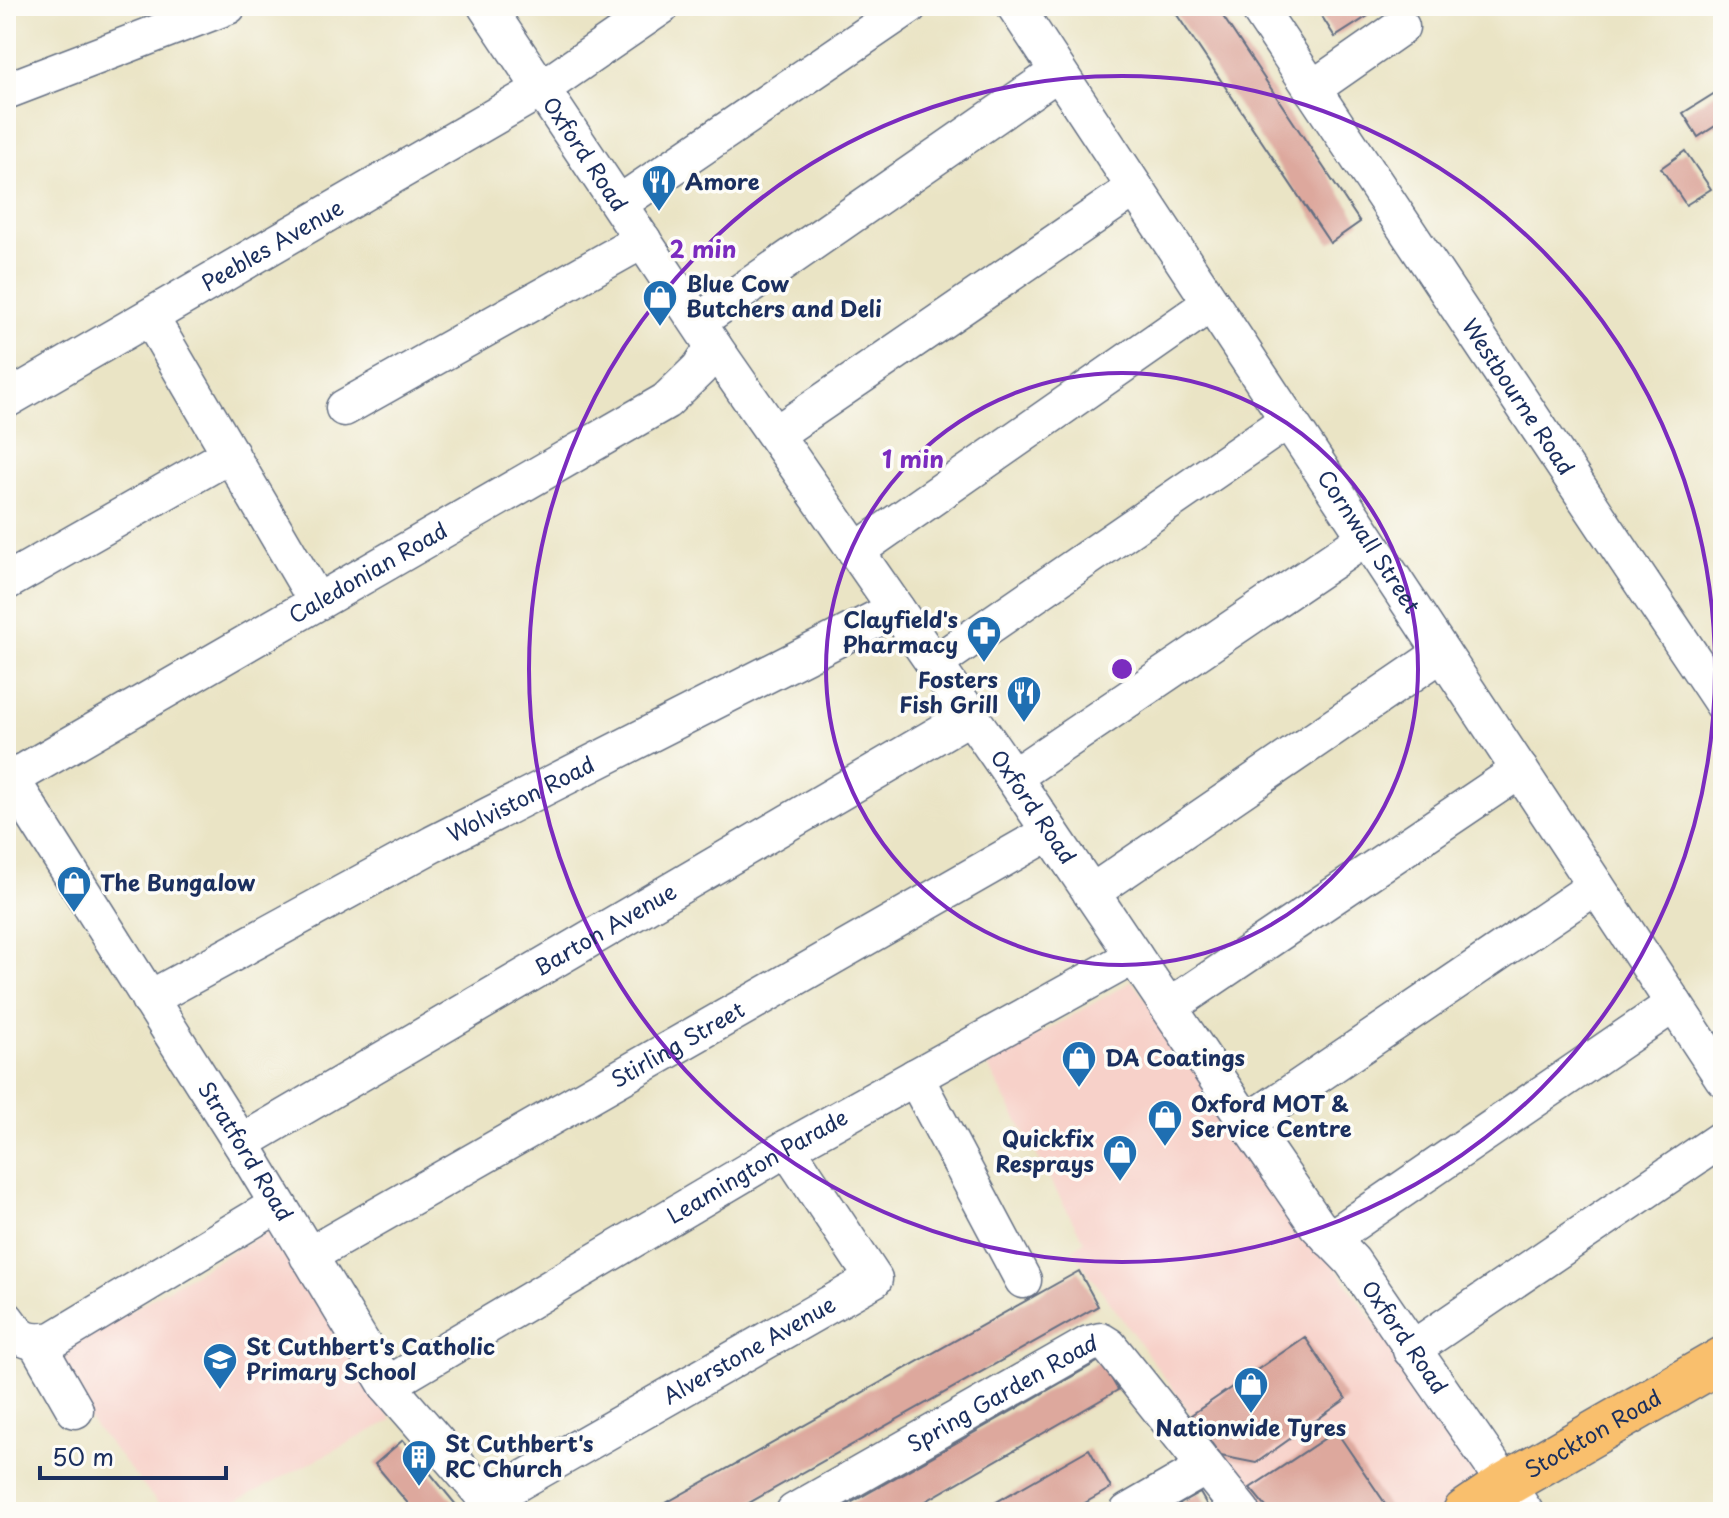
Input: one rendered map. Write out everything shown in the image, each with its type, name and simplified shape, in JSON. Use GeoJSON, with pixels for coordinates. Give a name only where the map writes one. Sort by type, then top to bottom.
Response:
{"type":"FeatureCollection","features":[{"type":"Feature","properties":{"kind":"main road","name":"Stockton Road"},"geometry":{"type":"LineString","coordinates":[[1465,1512],[1516,1498],[1723,1359]]}},
{"type":"Feature","properties":{"kind":"street"},"geometry":{"type":"LineString","coordinates":[[6,91],[228,6]]}},
{"type":"Feature","properties":{"kind":"street","name":"Oxford Road"},"geometry":{"type":"LineString","coordinates":[[486,6],[706,334],[1013,777],[1317,1225],[1352,1261],[1516,1498]]}},
{"type":"Feature","properties":{"kind":"street","name":"Peebles Avenue"},"geometry":{"type":"LineString","coordinates":[[6,400],[540,90],[662,6]]}},
{"type":"Feature","properties":{"kind":"street"},"geometry":{"type":"LineString","coordinates":[[620,203],[909,6]]}},
{"type":"Feature","properties":{"kind":"street","name":"Cornwall Street"},"geometry":{"type":"LineString","coordinates":[[1015,6],[1723,1078]]}},
{"type":"Feature","properties":{"kind":"street","name":"Westbourne Road"},"geometry":{"type":"LineString","coordinates":[[1257,6],[1723,704]]}},
{"type":"Feature","properties":{"kind":"street"},"geometry":{"type":"LineString","coordinates":[[1312,89],[1401,27]]}},
{"type":"Feature","properties":{"kind":"street","name":"Caledonian Road"},"geometry":{"type":"LineString","coordinates":[[9,780],[666,401],[699,369],[706,334],[1058,72]]}},
{"type":"Feature","properties":{"kind":"street"},"geometry":{"type":"LineString","coordinates":[[776,434],[1135,188]]}},
{"type":"Feature","properties":{"kind":"street"},"geometry":{"type":"LineString","coordinates":[[344,408],[643,240]]}},
{"type":"Feature","properties":{"kind":"street"},"geometry":{"type":"LineString","coordinates":[[856,551],[1211,303]]}},
{"type":"Feature","properties":{"kind":"street"},"geometry":{"type":"LineString","coordinates":[[150,317],[317,602]]}},
{"type":"Feature","properties":{"kind":"street"},"geometry":{"type":"LineString","coordinates":[[934,664],[1288,420]]}},
{"type":"Feature","properties":{"kind":"street"},"geometry":{"type":"LineString","coordinates":[[6,582],[231,454]]}},
{"type":"Feature","properties":{"kind":"street"},"geometry":{"type":"LineString","coordinates":[[1013,777],[1366,538]]}},
{"type":"Feature","properties":{"kind":"street","name":"Wolviston Road"},"geometry":{"type":"LineString","coordinates":[[149,999],[433,844],[896,609]]}},
{"type":"Feature","properties":{"kind":"street"},"geometry":{"type":"LineString","coordinates":[[1091,893],[1442,653]]}},
{"type":"Feature","properties":{"kind":"street","name":"Barton Avenue"},"geometry":{"type":"LineString","coordinates":[[241,1143],[970,716]]}},
{"type":"Feature","properties":{"kind":"street"},"geometry":{"type":"LineString","coordinates":[[1169,1007],[1520,770]]}},
{"type":"Feature","properties":{"kind":"street","name":"Stratford Road"},"geometry":{"type":"LineString","coordinates":[[9,780],[241,1143],[387,1385],[492,1506]]}},
{"type":"Feature","properties":{"kind":"street","name":"Stirling Street"},"geometry":{"type":"LineString","coordinates":[[308,1256],[1050,832]]}},
{"type":"Feature","properties":{"kind":"street"},"geometry":{"type":"LineString","coordinates":[[1247,1123],[1596,886]]}},
{"type":"Feature","properties":{"kind":"street","name":"Leamington Parade"},"geometry":{"type":"LineString","coordinates":[[387,1385],[787,1148],[1134,956]]}},
{"type":"Feature","properties":{"kind":"street"},"geometry":{"type":"LineString","coordinates":[[1330,1239],[1674,1004]]}},
{"type":"Feature","properties":{"kind":"street"},"geometry":{"type":"LineString","coordinates":[[915,1077],[1023,1280]]}},
{"type":"Feature","properties":{"kind":"street"},"geometry":{"type":"LineString","coordinates":[[1411,1350],[1723,1138]]}},
{"type":"Feature","properties":{"kind":"street","name":"Alverstone Avenue"},"geometry":{"type":"LineString","coordinates":[[492,1506],[874,1279],[787,1148]]}},
{"type":"Feature","properties":{"kind":"street"},"geometry":{"type":"LineString","coordinates":[[6,1319],[18,1337],[36,1342],[53,1340],[277,1205]]}},
{"type":"Feature","properties":{"kind":"street","name":"Spring Garden Road"},"geometry":{"type":"LineString","coordinates":[[794,1512],[1089,1344],[1101,1341],[1109,1346],[1242,1512]]}},
{"type":"Feature","properties":{"kind":"street"},"geometry":{"type":"LineString","coordinates":[[36,1342],[75,1410]]}},
{"type":"Feature","properties":{"kind":"street"},"geometry":{"type":"LineString","coordinates":[[1128,1512],[1206,1467]]}},
{"type":"Feature","properties":{"kind":"shaded area"},"geometry":{"type":"Polygon","coordinates":[[[1132,981],[1491,1487],[1453,1512],[1262,1512],[1072,1250],[1084,1241],[987,1065],[1132,981]]]}},
{"type":"Feature","properties":{"kind":"shaded area","name":"St Cuthbert's Catholic Primary School"},"geometry":{"type":"Polygon","coordinates":[[[276,1226],[392,1420],[216,1512],[165,1512],[42,1362],[276,1226]]]}},
{"type":"Feature","properties":{"kind":"building"},"geometry":{"type":"Polygon","coordinates":[[[1171,6],[1216,6],[1360,222],[1330,243],[1171,6]]]}},
{"type":"Feature","properties":{"kind":"building"},"geometry":{"type":"Polygon","coordinates":[[[1335,6],[1361,6],[1368,16],[1335,37],[1321,15],[1335,6]]]}},
{"type":"Feature","properties":{"kind":"building"},"geometry":{"type":"Polygon","coordinates":[[[1723,88],[1723,121],[1698,137],[1683,113],[1723,88]]]}},
{"type":"Feature","properties":{"kind":"building"},"geometry":{"type":"Polygon","coordinates":[[[1685,151],[1711,189],[1686,205],[1661,168],[1685,151]]]}},
{"type":"Feature","properties":{"kind":"building"},"geometry":{"type":"Polygon","coordinates":[[[1079,1271],[1098,1306],[733,1512],[650,1512],[1079,1271]]]}},
{"type":"Feature","properties":{"kind":"building"},"geometry":{"type":"Polygon","coordinates":[[[1305,1337],[1346,1399],[1256,1463],[1221,1456],[1191,1415],[1305,1337]]]}},
{"type":"Feature","properties":{"kind":"building"},"geometry":{"type":"Polygon","coordinates":[[[1101,1360],[1118,1390],[907,1512],[835,1512],[1101,1360]]]}},
{"type":"Feature","properties":{"kind":"building"},"geometry":{"type":"Polygon","coordinates":[[[1336,1431],[1391,1512],[1270,1512],[1250,1488],[1336,1431]]]}},
{"type":"Feature","properties":{"kind":"building","name":"St Cuthbert's RC Church"},"geometry":{"type":"Polygon","coordinates":[[[403,1440],[462,1512],[415,1512],[375,1464],[403,1440]]]}},
{"type":"Feature","properties":{"kind":"building"},"geometry":{"type":"Polygon","coordinates":[[[1089,1449],[1111,1488],[1069,1512],[979,1512],[1089,1449]]]}},
{"type":"Feature","properties":{"kind":"building"},"geometry":{"type":"Polygon","coordinates":[[[1200,1493],[1211,1512],[1167,1512],[1182,1503],[1200,1493]]]}},
{"type":"Feature","properties":{"kind":"place","name":"Amore"},"geometry":{"type":"Point","coordinates":[659,213]}},
{"type":"Feature","properties":{"kind":"place","name":"Blue Cow Butchers and Deli"},"geometry":{"type":"Point","coordinates":[660,328]}},
{"type":"Feature","properties":{"kind":"place","name":"Clayfield's Pharmacy"},"geometry":{"type":"Point","coordinates":[984,664]}},
{"type":"Feature","properties":{"kind":"place","name":"Fosters Fish Grill"},"geometry":{"type":"Point","coordinates":[1024,724]}},
{"type":"Feature","properties":{"kind":"place","name":"The Bungalow"},"geometry":{"type":"Point","coordinates":[74,914]}},
{"type":"Feature","properties":{"kind":"place","name":"DA Coatings"},"geometry":{"type":"Point","coordinates":[1079,1089]}},
{"type":"Feature","properties":{"kind":"place","name":"Oxford MOT & Service Centre"},"geometry":{"type":"Point","coordinates":[1165,1148]}},
{"type":"Feature","properties":{"kind":"place","name":"Quickfix Resprays"},"geometry":{"type":"Point","coordinates":[1120,1183]}},
{"type":"Feature","properties":{"kind":"place","name":"St Cuthbert's Catholic Primary School"},"geometry":{"type":"Point","coordinates":[220,1391]}},
{"type":"Feature","properties":{"kind":"place","name":"Nationwide Tyres"},"geometry":{"type":"Point","coordinates":[1251,1415]}},
{"type":"Feature","properties":{"kind":"place","name":"St Cuthbert's RC Church"},"geometry":{"type":"Point","coordinates":[419,1488]}}]}
